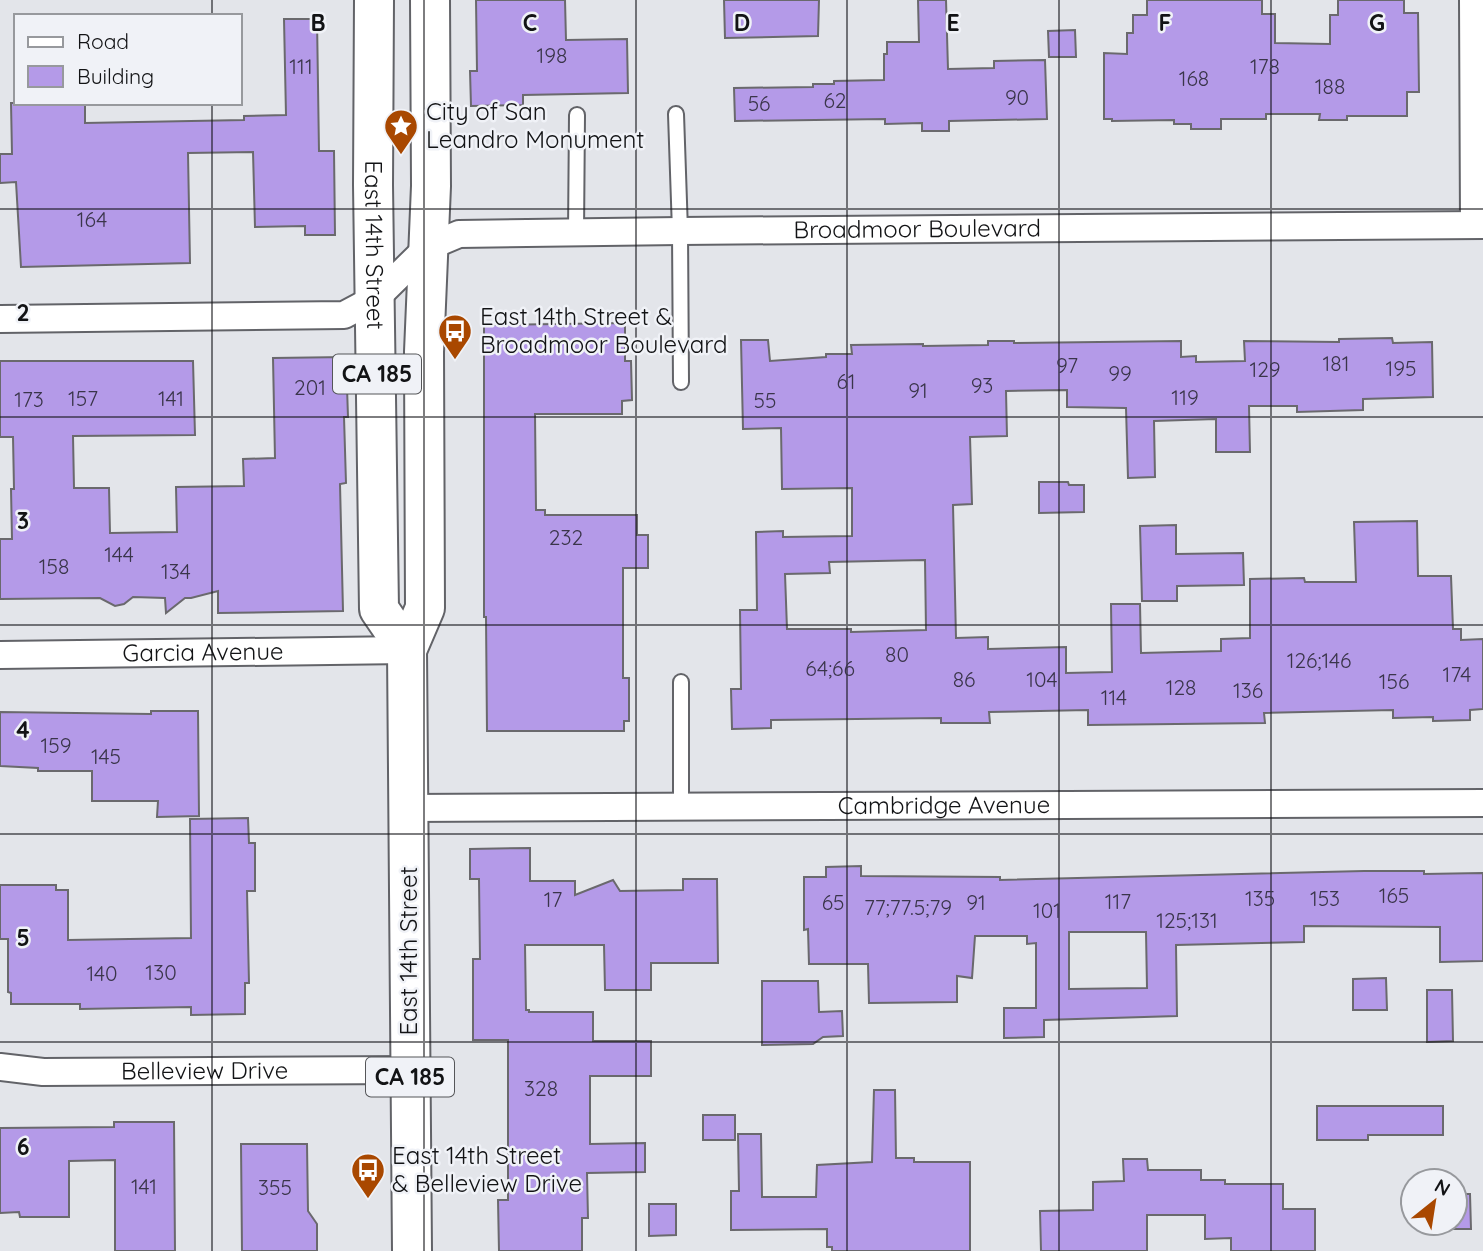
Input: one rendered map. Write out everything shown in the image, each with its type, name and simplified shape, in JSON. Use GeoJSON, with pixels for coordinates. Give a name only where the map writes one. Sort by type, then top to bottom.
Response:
{"type":"FeatureCollection","features":[{"type":"Feature","properties":{"kind":"main road","name":"East 14th Street"},"geometry":{"type":"LineString","coordinates":[[374,0],[373,185],[379,609],[407,650]]}},
{"type":"Feature","properties":{"kind":"main road","name":"East 14th Street"},"geometry":{"type":"LineString","coordinates":[[412,1251],[407,650],[425,608],[424,352],[431,96],[430,0]]}},
{"type":"Feature","properties":{"kind":"street"},"geometry":{"type":"LineString","coordinates":[[1473,0],[1478,225]]}},
{"type":"Feature","properties":{"kind":"street","name":"Broadmoor Boulevard"},"geometry":{"type":"LineString","coordinates":[[0,319],[344,315],[376,298],[428,247],[459,234],[1478,225]]}},
{"type":"Feature","properties":{"kind":"street","name":"Garcia Avenue"},"geometry":{"type":"LineString","coordinates":[[0,655],[407,650]]}},
{"type":"Feature","properties":{"kind":"street","name":"Cambridge Avenue"},"geometry":{"type":"LineString","coordinates":[[407,808],[1483,803]]}},
{"type":"Feature","properties":{"kind":"street","name":"Belleview Drive"},"geometry":{"type":"LineString","coordinates":[[0,1067],[43,1072],[410,1070]]}},
{"type":"Feature","properties":{"kind":"lane"},"geometry":{"type":"LineString","coordinates":[[676,114],[681,382]]}},
{"type":"Feature","properties":{"kind":"lane"},"geometry":{"type":"LineString","coordinates":[[576,233],[577,115]]}},
{"type":"Feature","properties":{"kind":"lane"},"geometry":{"type":"LineString","coordinates":[[681,682],[681,807]]}},
{"type":"Feature","properties":{"kind":"building"},"geometry":{"type":"Polygon","coordinates":[[[476,0],[565,0],[566,40],[627,39],[628,93],[523,95],[523,105],[471,106],[470,71],[477,71],[476,0]]]}},
{"type":"Feature","properties":{"kind":"building"},"geometry":{"type":"Polygon","coordinates":[[[724,0],[819,0],[818,36],[725,38],[724,0]]]}},
{"type":"Feature","properties":{"kind":"building"},"geometry":{"type":"Polygon","coordinates":[[[918,0],[946,0],[948,69],[994,68],[994,61],[1045,60],[1047,119],[949,121],[949,131],[922,131],[922,123],[885,124],[885,119],[735,121],[734,88],[813,87],[813,84],[834,84],[834,81],[884,80],[887,42],[919,42],[918,0]]]}},
{"type":"Feature","properties":{"kind":"building"},"geometry":{"type":"Polygon","coordinates":[[[1147,0],[1262,0],[1262,14],[1275,14],[1275,43],[1330,44],[1330,15],[1338,15],[1338,0],[1404,0],[1404,13],[1418,13],[1419,92],[1407,92],[1407,116],[1347,116],[1347,120],[1319,120],[1320,114],[1266,114],[1266,119],[1221,119],[1221,129],[1191,129],[1191,124],[1174,124],[1174,120],[1104,119],[1104,53],[1127,54],[1127,33],[1133,33],[1133,15],[1147,15],[1147,0]]]}},
{"type":"Feature","properties":{"kind":"building"},"geometry":{"type":"Polygon","coordinates":[[[284,19],[317,19],[319,151],[334,151],[335,235],[305,235],[305,226],[255,227],[253,152],[188,153],[190,263],[21,267],[16,182],[0,183],[0,154],[12,154],[11,103],[85,105],[85,123],[244,120],[244,116],[286,115],[284,19]]]}},
{"type":"Feature","properties":{"kind":"building"},"geometry":{"type":"Polygon","coordinates":[[[1075,30],[1076,57],[1049,57],[1048,31],[1075,30]]]}},
{"type":"Feature","properties":{"kind":"building"},"geometry":{"type":"Polygon","coordinates":[[[625,323],[625,361],[631,361],[632,400],[622,401],[622,414],[535,414],[536,510],[545,510],[545,515],[637,515],[637,535],[648,535],[648,568],[623,568],[623,678],[629,678],[629,721],[624,721],[624,731],[487,731],[484,617],[484,325],[625,323]]]}},
{"type":"Feature","properties":{"kind":"building"},"geometry":{"type":"Polygon","coordinates":[[[1392,338],[1393,343],[1432,342],[1433,397],[1363,399],[1363,410],[1297,412],[1297,406],[1249,406],[1250,452],[1216,452],[1216,419],[1154,421],[1155,477],[1128,478],[1126,408],[1067,407],[1067,390],[1006,391],[1007,436],[970,437],[972,504],[953,505],[956,638],[988,637],[988,649],[1066,647],[1066,673],[1112,672],[1111,604],[1140,604],[1141,653],[1221,651],[1221,639],[1250,638],[1250,579],[1304,578],[1305,582],[1356,582],[1354,522],[1417,521],[1418,576],[1451,576],[1453,629],[1461,629],[1461,640],[1483,639],[1483,709],[1470,710],[1470,720],[1393,718],[1393,710],[1264,713],[1265,723],[1088,725],[1088,710],[989,712],[990,723],[941,723],[941,718],[771,720],[771,728],[732,729],[731,689],[741,689],[740,610],[757,610],[756,532],[783,531],[783,537],[852,536],[852,488],[782,489],[781,428],[743,429],[741,340],[768,340],[770,361],[826,357],[826,354],[852,354],[851,345],[988,345],[988,341],[1181,341],[1181,357],[1196,356],[1196,362],[1245,361],[1244,341],[1339,342],[1339,339],[1392,338]],[[925,560],[829,562],[830,573],[785,574],[787,629],[851,629],[851,632],[926,630],[925,560]]]}},
{"type":"Feature","properties":{"kind":"building"},"geometry":{"type":"Polygon","coordinates":[[[346,357],[346,483],[340,484],[343,611],[218,613],[218,591],[185,598],[166,613],[165,598],[133,597],[124,604],[115,606],[100,598],[0,599],[0,539],[12,539],[11,489],[14,489],[13,437],[0,437],[0,361],[193,361],[195,435],[73,436],[74,488],[109,488],[110,533],[177,532],[176,487],[244,486],[243,459],[275,458],[273,358],[346,357]]]}},
{"type":"Feature","properties":{"kind":"building"},"geometry":{"type":"Polygon","coordinates":[[[1039,482],[1084,485],[1084,512],[1039,513],[1039,482]]]}},
{"type":"Feature","properties":{"kind":"building"},"geometry":{"type":"Polygon","coordinates":[[[1176,525],[1176,554],[1243,553],[1244,585],[1177,586],[1177,601],[1142,601],[1140,526],[1176,525]]]}},
{"type":"Feature","properties":{"kind":"building"},"geometry":{"type":"Polygon","coordinates":[[[151,711],[198,711],[199,816],[157,817],[158,801],[92,801],[92,771],[38,771],[38,768],[0,766],[0,712],[151,714],[151,711]]]}},
{"type":"Feature","properties":{"kind":"building"},"geometry":{"type":"Polygon","coordinates":[[[248,818],[249,843],[255,843],[255,891],[247,891],[249,983],[245,983],[245,1014],[191,1015],[191,1007],[80,1009],[80,1004],[11,1004],[11,993],[8,992],[8,939],[0,939],[0,885],[56,885],[56,890],[68,890],[68,940],[191,938],[190,819],[248,818]]]}},
{"type":"Feature","properties":{"kind":"building"},"geometry":{"type":"Polygon","coordinates":[[[530,848],[530,881],[575,881],[575,895],[613,880],[620,891],[683,890],[683,879],[717,879],[718,963],[651,963],[651,990],[605,990],[604,945],[525,945],[526,1010],[593,1012],[593,1041],[651,1041],[651,1076],[590,1076],[590,1144],[645,1143],[645,1172],[587,1173],[588,1218],[582,1218],[582,1251],[499,1251],[498,1200],[508,1200],[508,1040],[473,1040],[473,959],[480,959],[479,879],[470,879],[470,849],[530,848]]]}},
{"type":"Feature","properties":{"kind":"building"},"geometry":{"type":"Polygon","coordinates":[[[861,866],[861,876],[1000,877],[1000,880],[1364,871],[1483,873],[1483,961],[1440,962],[1440,927],[1304,926],[1304,942],[1176,945],[1177,1016],[1044,1020],[1044,1037],[1004,1038],[1004,1008],[1036,1008],[1036,943],[1027,944],[1027,936],[975,936],[972,978],[957,976],[957,1002],[869,1003],[868,964],[809,964],[808,929],[804,930],[804,877],[826,877],[826,867],[861,866]],[[1069,932],[1069,989],[1147,988],[1146,932],[1069,932]]]}},
{"type":"Feature","properties":{"kind":"building"},"geometry":{"type":"Polygon","coordinates":[[[1386,978],[1387,1010],[1353,1010],[1353,979],[1386,978]]]}},
{"type":"Feature","properties":{"kind":"building"},"geometry":{"type":"Polygon","coordinates":[[[762,981],[818,981],[819,1012],[842,1011],[843,1036],[823,1037],[813,1044],[762,1045],[762,981]]]}},
{"type":"Feature","properties":{"kind":"building"},"geometry":{"type":"Polygon","coordinates":[[[1427,990],[1452,990],[1453,1041],[1427,1042],[1427,990]]]}},
{"type":"Feature","properties":{"kind":"building"},"geometry":{"type":"Polygon","coordinates":[[[874,1090],[895,1090],[896,1158],[914,1158],[914,1162],[970,1162],[970,1251],[832,1251],[832,1247],[827,1247],[827,1229],[731,1230],[731,1191],[739,1191],[738,1134],[761,1134],[762,1197],[816,1197],[817,1165],[872,1162],[874,1090]]]}},
{"type":"Feature","properties":{"kind":"building"},"geometry":{"type":"Polygon","coordinates":[[[1317,1106],[1443,1106],[1443,1135],[1368,1135],[1368,1140],[1317,1140],[1317,1106]]]}},
{"type":"Feature","properties":{"kind":"building"},"geometry":{"type":"Polygon","coordinates":[[[703,1115],[735,1115],[735,1140],[703,1140],[703,1115]]]}},
{"type":"Feature","properties":{"kind":"building"},"geometry":{"type":"Polygon","coordinates":[[[114,1122],[174,1122],[175,1251],[115,1251],[115,1160],[69,1161],[69,1217],[20,1217],[19,1212],[0,1213],[0,1128],[114,1127],[114,1122]]]}},
{"type":"Feature","properties":{"kind":"building"},"geometry":{"type":"Polygon","coordinates":[[[241,1144],[307,1144],[308,1211],[317,1224],[317,1251],[242,1251],[241,1144]]]}},
{"type":"Feature","properties":{"kind":"building"},"geometry":{"type":"Polygon","coordinates":[[[1123,1159],[1147,1159],[1148,1170],[1201,1170],[1201,1180],[1225,1180],[1225,1184],[1283,1184],[1283,1209],[1315,1209],[1315,1251],[1231,1251],[1231,1238],[1205,1239],[1205,1215],[1147,1215],[1147,1251],[1041,1251],[1040,1211],[1093,1210],[1093,1182],[1124,1181],[1123,1159]]]}},
{"type":"Feature","properties":{"kind":"building"},"geometry":{"type":"Polygon","coordinates":[[[1469,1194],[1470,1194],[1469,1229],[1469,1194]]]}},
{"type":"Feature","properties":{"kind":"building"},"geometry":{"type":"Polygon","coordinates":[[[649,1204],[676,1204],[676,1235],[649,1236],[649,1204]]]}},
{"type":"Feature","properties":{"kind":"place","name":"City of San Leandro Monument"},"geometry":{"type":"Point","coordinates":[401,156]}},
{"type":"Feature","properties":{"kind":"place","name":"East 14th Street & Broadmoor Boulevard"},"geometry":{"type":"Point","coordinates":[455,361]}},
{"type":"Feature","properties":{"kind":"place","name":"East 14th Street & Belleview Drive"},"geometry":{"type":"Point","coordinates":[368,1200]}}]}
